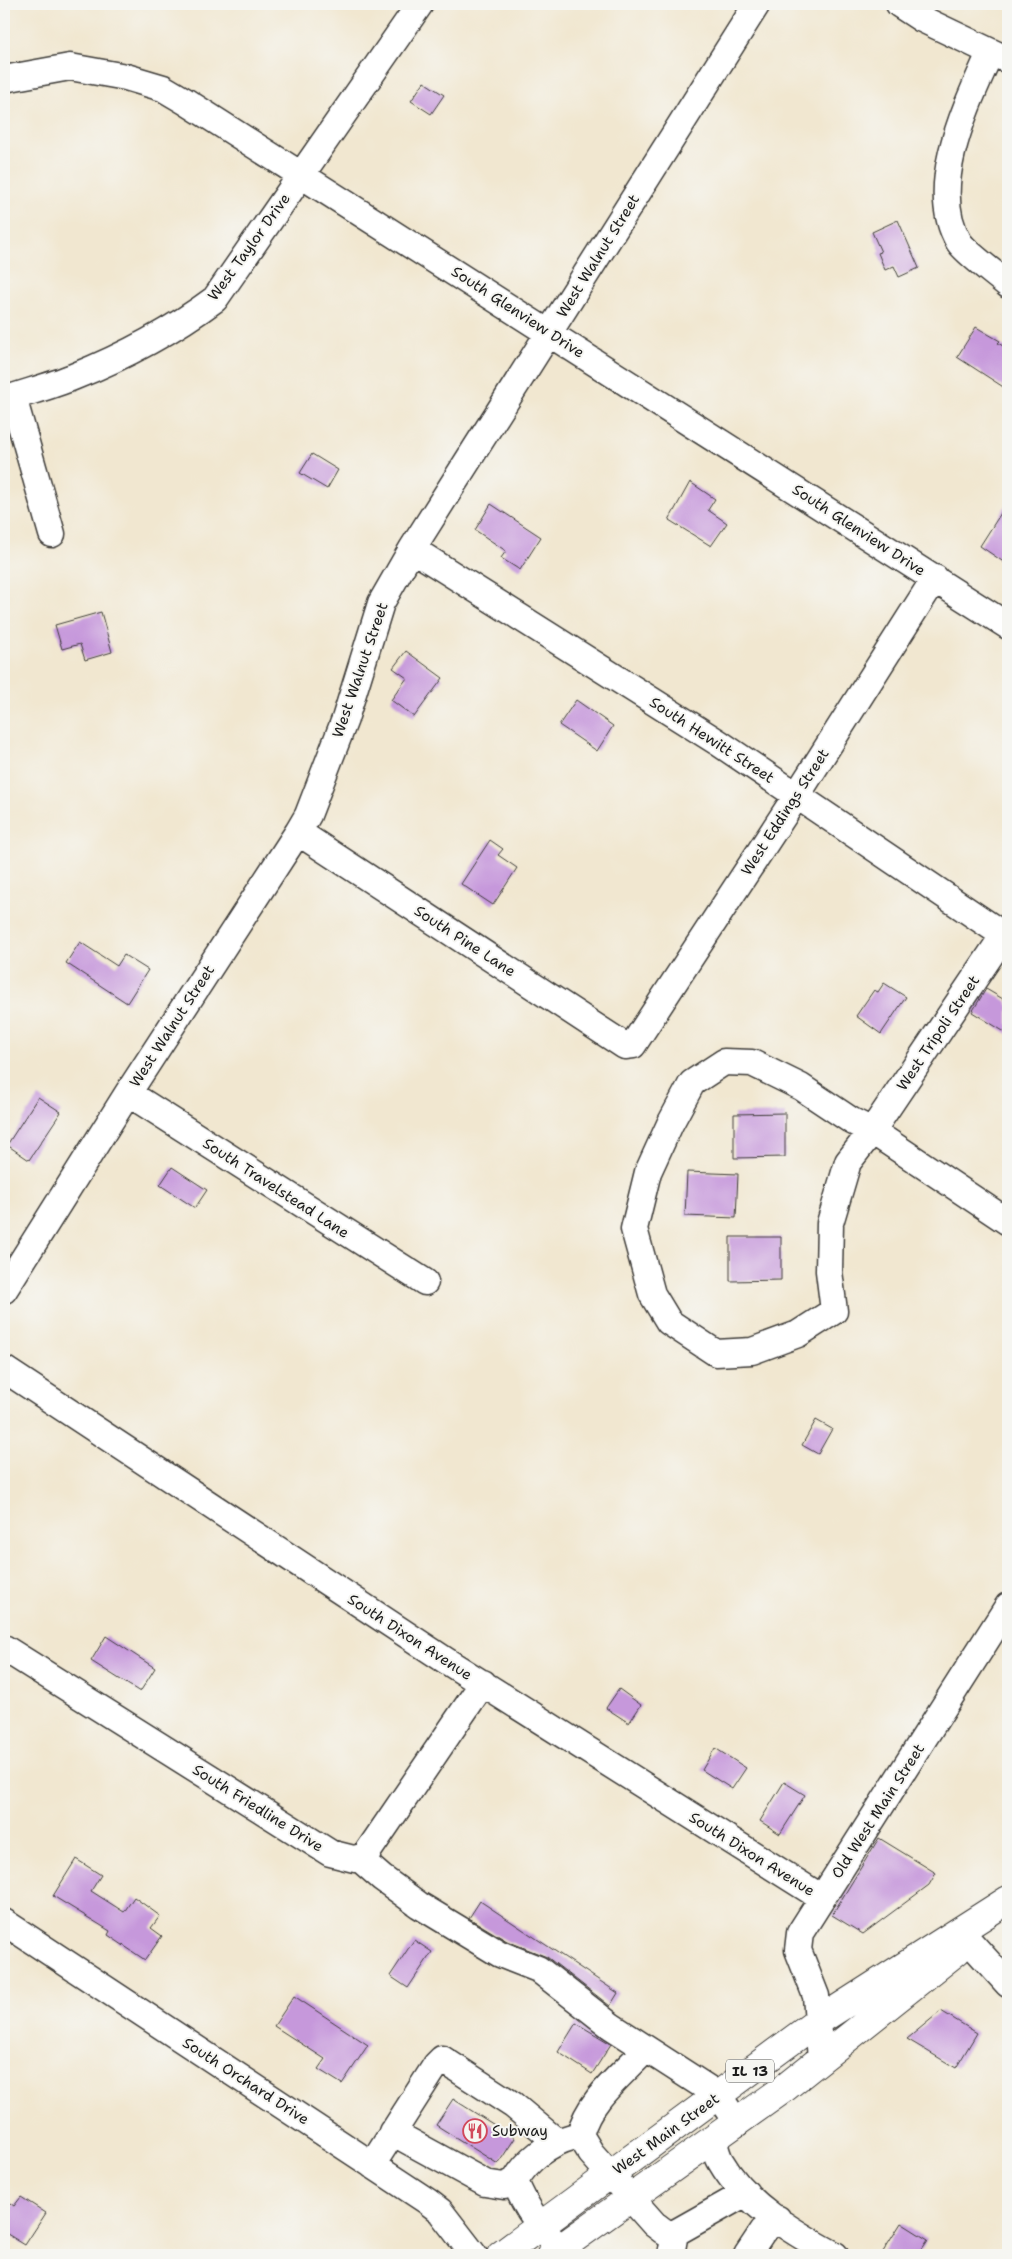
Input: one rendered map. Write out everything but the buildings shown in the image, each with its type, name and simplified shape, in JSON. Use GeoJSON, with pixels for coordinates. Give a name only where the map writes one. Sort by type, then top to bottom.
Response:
{"type":"FeatureCollection","features":[{"type":"Feature","properties":{"kind":"highway","name":"West Main Street"},"geometry":{"type":"LineString","coordinates":[[501,2255],[817,2022],[1008,1900]]}},
{"type":"Feature","properties":{"kind":"highway","name":"West Main Street"},"geometry":{"type":"LineString","coordinates":[[558,2253],[631,2198],[737,2123],[1008,1910]]}},
{"type":"Feature","properties":{"kind":"street","name":"West Taylor Drive"},"geometry":{"type":"LineString","coordinates":[[8,398],[73,377],[120,356],[185,321],[215,299],[420,4]]}},
{"type":"Feature","properties":{"kind":"street","name":"West Walnut Street"},"geometry":{"type":"LineString","coordinates":[[4,1290],[128,1093],[308,816],[345,719],[381,603],[412,549],[757,4]]}},
{"type":"Feature","properties":{"kind":"street"},"geometry":{"type":"LineString","coordinates":[[899,4],[922,19],[999,56],[962,115],[946,190],[949,216],[960,243],[1008,285]]}},
{"type":"Feature","properties":{"kind":"street","name":"South Glenview Drive"},"geometry":{"type":"LineString","coordinates":[[4,79],[70,67],[132,78],[163,88],[202,110],[301,173],[1008,626]]}},
{"type":"Feature","properties":{"kind":"street"},"geometry":{"type":"LineString","coordinates":[[8,398],[52,534]]}},
{"type":"Feature","properties":{"kind":"street","name":"South Hewitt Street"},"geometry":{"type":"LineString","coordinates":[[412,549],[797,795],[1006,937]]}},
{"type":"Feature","properties":{"kind":"street","name":"West Eddings Street"},"geometry":{"type":"LineString","coordinates":[[633,1045],[797,795],[935,578]]}},
{"type":"Feature","properties":{"kind":"street","name":"South Pine Lane"},"geometry":{"type":"LineString","coordinates":[[298,832],[625,1046],[633,1045]]}},
{"type":"Feature","properties":{"kind":"street","name":"West Tripoli Street"},"geometry":{"type":"LineString","coordinates":[[872,1131],[1006,937]]}},
{"type":"Feature","properties":{"kind":"street"},"geometry":{"type":"LineString","coordinates":[[872,1131],[848,1162],[830,1223],[829,1271],[834,1311],[798,1334],[752,1351],[716,1353],[669,1322],[652,1294],[634,1229],[648,1172],[692,1082],[724,1062],[752,1063],[801,1087],[852,1121],[872,1131],[1008,1222]]}},
{"type":"Feature","properties":{"kind":"street","name":"South Travelstead Lane"},"geometry":{"type":"LineString","coordinates":[[128,1093],[425,1282]]}},
{"type":"Feature","properties":{"kind":"street","name":"South Dixon Avenue"},"geometry":{"type":"LineString","coordinates":[[4,1369],[398,1630],[822,1898]]}},
{"type":"Feature","properties":{"kind":"street","name":"Old West Main Street"},"geometry":{"type":"LineString","coordinates":[[821,2058],[816,1996],[798,1950],[800,1933],[1008,1606]]}},
{"type":"Feature","properties":{"kind":"street","name":"South Friedline Drive"},"geometry":{"type":"LineString","coordinates":[[4,1648],[330,1853],[354,1859],[359,1858]]}},
{"type":"Feature","properties":{"kind":"street"},"geometry":{"type":"LineString","coordinates":[[359,1858],[365,1856],[483,1683]]}},
{"type":"Feature","properties":{"kind":"street"},"geometry":{"type":"LineString","coordinates":[[359,1858],[382,1878],[419,1904],[500,1954],[538,1969],[604,2021],[718,2095],[737,2123]]}},
{"type":"Feature","properties":{"kind":"street","name":"South Orchard Drive"},"geometry":{"type":"LineString","coordinates":[[4,1922],[372,2164],[440,2211],[474,2255]]}},
{"type":"Feature","properties":{"kind":"street"},"geometry":{"type":"LineString","coordinates":[[969,1941],[1008,1984]]}},
{"type":"Feature","properties":{"kind":"street"},"geometry":{"type":"LineString","coordinates":[[392,2132],[485,2182],[504,2186],[515,2181],[522,2168],[568,2138],[597,2101],[646,2049]]}},
{"type":"Feature","properties":{"kind":"street"},"geometry":{"type":"LineString","coordinates":[[372,2164],[436,2065],[442,2060],[591,2153],[612,2174],[631,2198],[666,2233],[673,2244],[746,2193]]}},
{"type":"Feature","properties":{"kind":"street"},"geometry":{"type":"LineString","coordinates":[[713,2140],[721,2162],[746,2193],[796,2234],[835,2255]]}},
{"type":"Feature","properties":{"kind":"street"},"geometry":{"type":"LineString","coordinates":[[515,2181],[522,2201],[558,2253]]}},
{"type":"Feature","properties":{"kind":"street"},"geometry":{"type":"LineString","coordinates":[[748,2255],[763,2231],[778,2219]]}},
{"type":"Feature","properties":{"kind":"place","name":"Subway"},"geometry":{"type":"Point","coordinates":[475,2131]}}]}
